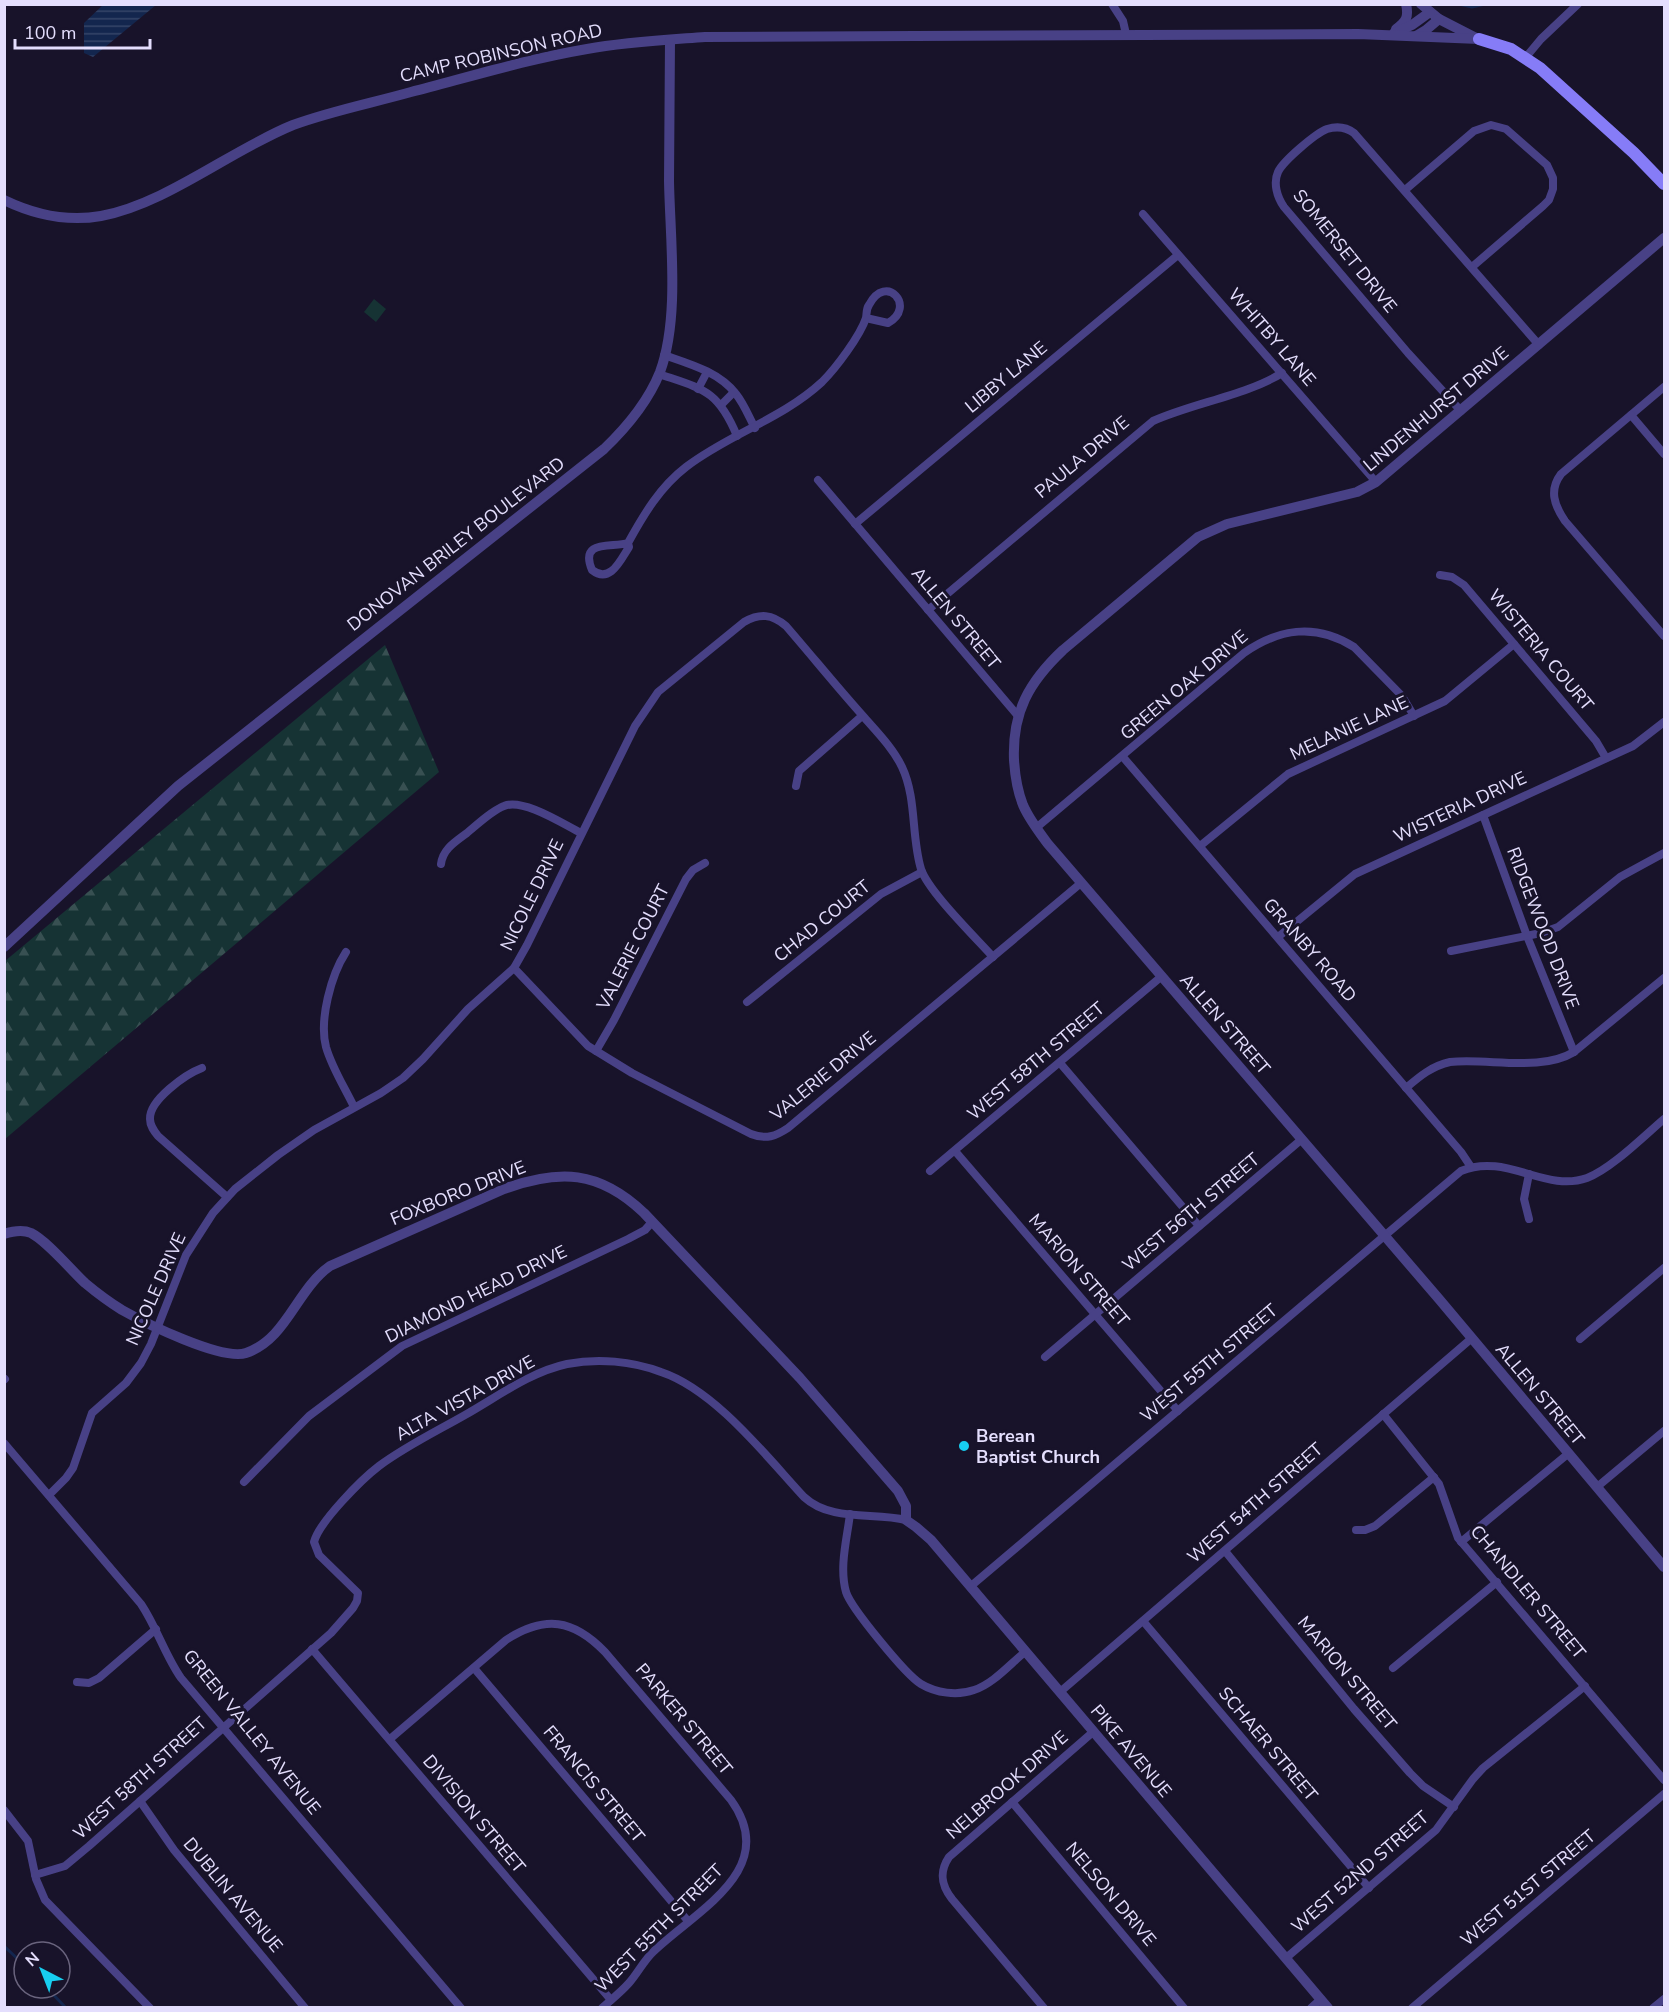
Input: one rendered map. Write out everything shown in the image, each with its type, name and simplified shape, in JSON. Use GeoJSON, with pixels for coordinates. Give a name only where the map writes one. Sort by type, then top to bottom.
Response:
{"type":"FeatureCollection","features":[{"type":"Feature","properties":{"kind":"main road","name":"CAMP ROBINSON ROAD"},"geometry":{"type":"LineString","coordinates":[[1479,39],[1496,43],[1526,57],[1561,86],[1665,184]]}},
{"type":"Feature","properties":{"kind":"street"},"geometry":{"type":"LineString","coordinates":[[1112,4],[1123,21],[1126,34]]}},
{"type":"Feature","properties":{"kind":"street"},"geometry":{"type":"LineString","coordinates":[[1388,34],[1406,22],[1408,15],[1406,4]]}},
{"type":"Feature","properties":{"kind":"street"},"geometry":{"type":"LineString","coordinates":[[1421,4],[1435,16],[1479,39]]}},
{"type":"Feature","properties":{"kind":"street"},"geometry":{"type":"LineString","coordinates":[[1526,57],[1541,39],[1578,4]]}},
{"type":"Feature","properties":{"kind":"street"},"geometry":{"type":"LineString","coordinates":[[1388,34],[1435,16]]}},
{"type":"Feature","properties":{"kind":"street"},"geometry":{"type":"LineString","coordinates":[[1416,36],[1426,30],[1435,16]]}},
{"type":"Feature","properties":{"kind":"street","name":"CAMP ROBINSON ROAD"},"geometry":{"type":"LineString","coordinates":[[4,200],[31,212],[61,218],[116,213],[175,187],[264,138],[313,118],[557,55],[616,45],[716,37],[860,38],[1126,34],[1388,34],[1479,39]]}},
{"type":"Feature","properties":{"kind":"street","name":"DONOVAN BRILEY BOULEVARD"},"geometry":{"type":"LineString","coordinates":[[4,947],[63,894],[144,815],[178,786],[604,449],[630,422],[659,374],[664,355],[671,298],[670,40]]}},
{"type":"Feature","properties":{"kind":"street"},"geometry":{"type":"LineString","coordinates":[[1405,190],[1471,133],[1493,125],[1504,128],[1543,160],[1551,172],[1554,183],[1549,200],[1472,267]]}},
{"type":"Feature","properties":{"kind":"street","name":"SOMERSET DRIVE"},"geometry":{"type":"LineString","coordinates":[[1461,411],[1408,353],[1284,207],[1277,192],[1276,180],[1281,166],[1327,129],[1348,129],[1359,137],[1539,345]]}},
{"type":"Feature","properties":{"kind":"street","name":"WHITBY LANE"},"geometry":{"type":"LineString","coordinates":[[1143,214],[1376,482]]}},
{"type":"Feature","properties":{"kind":"street","name":"LINDENHURST DRIVE"},"geometry":{"type":"LineString","coordinates":[[1018,716],[1032,686],[1049,663],[1198,537],[1220,526],[1357,492],[1376,482],[1665,238]]}},
{"type":"Feature","properties":{"kind":"street","name":"LIBBY LANE"},"geometry":{"type":"LineString","coordinates":[[855,524],[1178,255]]}},
{"type":"Feature","properties":{"kind":"street"},"geometry":{"type":"LineString","coordinates":[[628,543],[607,544],[594,548],[589,558],[592,570],[599,575],[604,575],[615,570],[649,506],[671,481],[701,456],[792,406],[822,381],[844,355],[866,318],[867,308],[878,293],[890,291],[895,294],[900,302],[896,318],[888,323],[866,318]]}},
{"type":"Feature","properties":{"kind":"street"},"geometry":{"type":"LineString","coordinates":[[664,355],[722,379],[734,392],[755,428]]}},
{"type":"Feature","properties":{"kind":"street"},"geometry":{"type":"LineString","coordinates":[[698,389],[707,372]]}},
{"type":"Feature","properties":{"kind":"street","name":"PAULA DRIVE"},"geometry":{"type":"LineString","coordinates":[[928,610],[1153,420],[1266,383],[1282,373]]}},
{"type":"Feature","properties":{"kind":"street"},"geometry":{"type":"LineString","coordinates":[[659,374],[698,389],[718,401],[730,419],[737,436]]}},
{"type":"Feature","properties":{"kind":"street"},"geometry":{"type":"LineString","coordinates":[[1665,387],[1561,474],[1554,485],[1554,498],[1566,521],[1665,636]]}},
{"type":"Feature","properties":{"kind":"street"},"geometry":{"type":"LineString","coordinates":[[721,405],[734,392]]}},
{"type":"Feature","properties":{"kind":"street"},"geometry":{"type":"LineString","coordinates":[[1631,415],[1665,454]]}},
{"type":"Feature","properties":{"kind":"street","name":"ALLEN STREET"},"geometry":{"type":"LineString","coordinates":[[818,480],[1018,716],[1014,750],[1016,780],[1024,807],[1036,828],[1472,1338],[1665,1568]]}},
{"type":"Feature","properties":{"kind":"street","name":"WISTERIA COURT"},"geometry":{"type":"LineString","coordinates":[[1440,574],[1452,577],[1464,585],[1596,741],[1606,758]]}},
{"type":"Feature","properties":{"kind":"street","name":"NICOLE DRIVE"},"geometry":{"type":"LineString","coordinates":[[49,1494],[73,1468],[92,1413],[130,1378],[145,1355],[186,1255],[199,1232],[227,1197],[278,1155],[314,1130],[393,1086],[411,1071],[468,1009],[514,968],[651,699],[674,677],[751,618],[766,615],[778,619],[786,626],[894,754],[908,781],[913,807],[915,839],[922,872],[944,902],[993,957]]}},
{"type":"Feature","properties":{"kind":"street","name":"GREEN OAK DRIVE"},"geometry":{"type":"LineString","coordinates":[[1036,828],[1244,653],[1258,643],[1284,633],[1322,632],[1354,647],[1402,696],[1414,716]]}},
{"type":"Feature","properties":{"kind":"street","name":"MELANIE LANE"},"geometry":{"type":"LineString","coordinates":[[1200,846],[1288,774],[1454,695],[1514,644]]}},
{"type":"Feature","properties":{"kind":"street"},"geometry":{"type":"LineString","coordinates":[[796,786],[799,771],[862,716]]}},
{"type":"Feature","properties":{"kind":"street","name":"WISTERIA DRIVE"},"geometry":{"type":"LineString","coordinates":[[1278,937],[1355,874],[1639,743],[1665,722]]}},
{"type":"Feature","properties":{"kind":"street","name":"GRANBY ROAD"},"geometry":{"type":"LineString","coordinates":[[1123,756],[1461,1152],[1471,1167]]}},
{"type":"Feature","properties":{"kind":"street"},"geometry":{"type":"LineString","coordinates":[[441,864],[443,855],[449,848],[507,804],[519,804],[532,809],[581,833]]}},
{"type":"Feature","properties":{"kind":"street","name":"RIDGEWOOD DRIVE"},"geometry":{"type":"LineString","coordinates":[[1483,815],[1527,936],[1574,1052]]}},
{"type":"Feature","properties":{"kind":"street"},"geometry":{"type":"LineString","coordinates":[[1450,951],[1527,936],[1558,927],[1620,877],[1665,853]]}},
{"type":"Feature","properties":{"kind":"street","name":"VALERIE COURT"},"geometry":{"type":"LineString","coordinates":[[596,1051],[686,879],[693,870],[705,863]]}},
{"type":"Feature","properties":{"kind":"street","name":"CHAD COURT"},"geometry":{"type":"LineString","coordinates":[[747,1002],[881,894],[922,872]]}},
{"type":"Feature","properties":{"kind":"street","name":"VALERIE DRIVE"},"geometry":{"type":"LineString","coordinates":[[514,968],[576,1035],[596,1051],[632,1073],[762,1138],[774,1136],[789,1128],[1081,883]]}},
{"type":"Feature","properties":{"kind":"street"},"geometry":{"type":"LineString","coordinates":[[346,952],[330,987],[325,1036],[329,1054],[354,1107]]}},
{"type":"Feature","properties":{"kind":"street","name":"WEST 58TH STREET"},"geometry":{"type":"LineString","coordinates":[[930,1171],[1162,976]]}},
{"type":"Feature","properties":{"kind":"street"},"geometry":{"type":"LineString","coordinates":[[1406,1088],[1427,1071],[1439,1064],[1450,1062],[1555,1061],[1574,1052],[1665,978]]}},
{"type":"Feature","properties":{"kind":"street"},"geometry":{"type":"LineString","coordinates":[[1060,1063],[1199,1226]]}},
{"type":"Feature","properties":{"kind":"street"},"geometry":{"type":"LineString","coordinates":[[202,1068],[184,1076],[160,1098],[150,1113],[150,1120],[158,1136],[227,1197]]}},
{"type":"Feature","properties":{"kind":"street"},"geometry":{"type":"LineString","coordinates":[[1471,1167],[1497,1166],[1559,1180],[1587,1178],[1610,1164],[1665,1119]]}},
{"type":"Feature","properties":{"kind":"street","name":"WEST 56TH STREET"},"geometry":{"type":"LineString","coordinates":[[1046,1357],[1302,1139]]}},
{"type":"Feature","properties":{"kind":"street","name":"MARION STREET"},"geometry":{"type":"LineString","coordinates":[[955,1150],[1178,1411]]}},
{"type":"Feature","properties":{"kind":"street","name":"WEST 55TH STREET"},"geometry":{"type":"LineString","coordinates":[[971,1586],[1442,1186],[1461,1171],[1471,1167]]}},
{"type":"Feature","properties":{"kind":"street"},"geometry":{"type":"LineString","coordinates":[[1529,1174],[1524,1199],[1529,1219]]}},
{"type":"Feature","properties":{"kind":"street","name":"FOXBORO DRIVE"},"geometry":{"type":"LineString","coordinates":[[4,1234],[20,1231],[37,1237],[85,1282],[131,1314],[221,1353],[244,1354],[270,1340],[313,1281],[330,1266],[530,1179],[561,1175],[592,1181],[621,1194],[652,1222],[800,1378],[903,1499],[907,1513],[906,1521]]}},
{"type":"Feature","properties":{"kind":"street","name":"DIAMOND HEAD DRIVE"},"geometry":{"type":"LineString","coordinates":[[244,1482],[309,1416],[402,1346],[628,1239],[645,1230],[652,1222]]}},
{"type":"Feature","properties":{"kind":"street"},"geometry":{"type":"LineString","coordinates":[[1580,1339],[1665,1268]]}},
{"type":"Feature","properties":{"kind":"street","name":"WEST 54TH STREET"},"geometry":{"type":"LineString","coordinates":[[1060,1692],[1472,1338]]}},
{"type":"Feature","properties":{"kind":"street","name":"ALTA VISTA DRIVE"},"geometry":{"type":"LineString","coordinates":[[314,1545],[318,1532],[334,1512],[364,1479],[390,1458],[531,1378],[556,1367],[581,1362],[636,1365],[680,1379],[731,1419],[807,1500],[828,1511],[893,1517],[906,1521]]}},
{"type":"Feature","properties":{"kind":"street","name":"CHANDLER STREET"},"geometry":{"type":"LineString","coordinates":[[1383,1414],[1434,1477],[1443,1492],[1456,1534],[1461,1542],[1665,1780]]}},
{"type":"Feature","properties":{"kind":"street"},"geometry":{"type":"LineString","coordinates":[[1597,1487],[1665,1431]]}},
{"type":"Feature","properties":{"kind":"street","name":"GREEN VALLEY AVENUE"},"geometry":{"type":"LineString","coordinates":[[4,1443],[141,1604],[156,1629],[172,1665],[461,2007]]}},
{"type":"Feature","properties":{"kind":"street"},"geometry":{"type":"LineString","coordinates":[[1461,1542],[1569,1453]]}},
{"type":"Feature","properties":{"kind":"street"},"geometry":{"type":"LineString","coordinates":[[1356,1530],[1365,1530],[1375,1526],[1434,1477]]}},
{"type":"Feature","properties":{"kind":"street"},"geometry":{"type":"LineString","coordinates":[[850,1514],[844,1564],[846,1591],[857,1612],[918,1682],[948,1693],[975,1690],[991,1681],[1025,1652]]}},
{"type":"Feature","properties":{"kind":"street","name":"PIKE AVENUE"},"geometry":{"type":"LineString","coordinates":[[906,1521],[932,1540],[1324,2003]]}},
{"type":"Feature","properties":{"kind":"street","name":"WEST 58TH STREET"},"geometry":{"type":"LineString","coordinates":[[36,1875],[69,1863],[312,1649],[353,1608],[358,1593],[319,1555],[314,1545]]}},
{"type":"Feature","properties":{"kind":"street","name":"MARION STREET"},"geometry":{"type":"LineString","coordinates":[[1225,1551],[1354,1709],[1410,1773],[1423,1786],[1454,1807]]}},
{"type":"Feature","properties":{"kind":"street"},"geometry":{"type":"LineString","coordinates":[[1393,1668],[1497,1582]]}},
{"type":"Feature","properties":{"kind":"street","name":"SCHAER STREET"},"geometry":{"type":"LineString","coordinates":[[1143,1621],[1369,1888]]}},
{"type":"Feature","properties":{"kind":"street","name":"PARKER STREET"},"geometry":{"type":"LineString","coordinates":[[474,1668],[520,1632],[532,1626],[548,1624],[573,1628],[591,1638],[731,1800],[742,1820],[746,1838],[744,1858],[739,1872]]}},
{"type":"Feature","properties":{"kind":"street"},"geometry":{"type":"LineString","coordinates":[[77,1682],[94,1682],[156,1629]]}},
{"type":"Feature","properties":{"kind":"street","name":"DIVISION STREET"},"geometry":{"type":"LineString","coordinates":[[312,1649],[611,2000]]}},
{"type":"Feature","properties":{"kind":"street"},"geometry":{"type":"LineString","coordinates":[[390,1739],[474,1668]]}},
{"type":"Feature","properties":{"kind":"street","name":"FRANCIS STREET"},"geometry":{"type":"LineString","coordinates":[[474,1668],[688,1921]]}},
{"type":"Feature","properties":{"kind":"street","name":"WEST 52ND STREET"},"geometry":{"type":"LineString","coordinates":[[1286,1958],[1436,1830],[1483,1768],[1584,1686]]}},
{"type":"Feature","properties":{"kind":"street","name":"NELBROOK DRIVE"},"geometry":{"type":"LineString","coordinates":[[1044,2007],[952,1899],[943,1886],[944,1863],[1093,1732]]}},
{"type":"Feature","properties":{"kind":"street","name":"WEST 51ST STREET"},"geometry":{"type":"LineString","coordinates":[[1412,2007],[1665,1794]]}},
{"type":"Feature","properties":{"kind":"street","name":"DUBLIN AVENUE"},"geometry":{"type":"LineString","coordinates":[[140,1801],[169,1843],[305,2007]]}},
{"type":"Feature","properties":{"kind":"street","name":"NELSON DRIVE"},"geometry":{"type":"LineString","coordinates":[[1012,1802],[1184,2007]]}},
{"type":"Feature","properties":{"kind":"street"},"geometry":{"type":"LineString","coordinates":[[4,1810],[28,1841],[45,1900],[150,2007]]}},
{"type":"Feature","properties":{"kind":"street"},"geometry":{"type":"LineString","coordinates":[[4,1827],[12,1820]]}},
{"type":"Feature","properties":{"kind":"street","name":"WEST 55TH STREET"},"geometry":{"type":"LineString","coordinates":[[602,2007],[631,1982],[648,1957],[725,1890],[739,1872]]}},
{"type":"Feature","properties":{"kind":"street"},"geometry":{"type":"LineString","coordinates":[[1653,2007],[1665,1999]]}},
{"type":"Feature","properties":{"kind":"street"},"geometry":{"type":"LineString","coordinates":[[1311,2007],[1324,2003]]}},
{"type":"Feature","properties":{"kind":"green space"},"geometry":{"type":"Polygon","coordinates":[[[374,299],[386,309],[376,322],[364,312],[374,299]]]}},
{"type":"Feature","properties":{"kind":"green space"},"geometry":{"type":"Polygon","coordinates":[[[385,645],[439,772],[5,1139],[5,961],[385,645]]]}},
{"type":"Feature","properties":{"kind":"water"},"geometry":{"type":"Polygon","coordinates":[[[104,4],[156,5],[93,57],[84,53],[84,23],[104,4]]]}},
{"type":"Feature","properties":{"kind":"waterway"},"geometry":{"type":"LineString","coordinates":[[1459,4],[1472,7],[1485,4]]}},
{"type":"Feature","properties":{"kind":"waterway"},"geometry":{"type":"LineString","coordinates":[[4,1946],[12,1954]]}},
{"type":"Feature","properties":{"kind":"waterway"},"geometry":{"type":"LineString","coordinates":[[58,2000],[66,2008]]}},
{"type":"Feature","properties":{"kind":"place","name":"Berean Baptist Church"},"geometry":{"type":"Point","coordinates":[964,1446]}}]}
